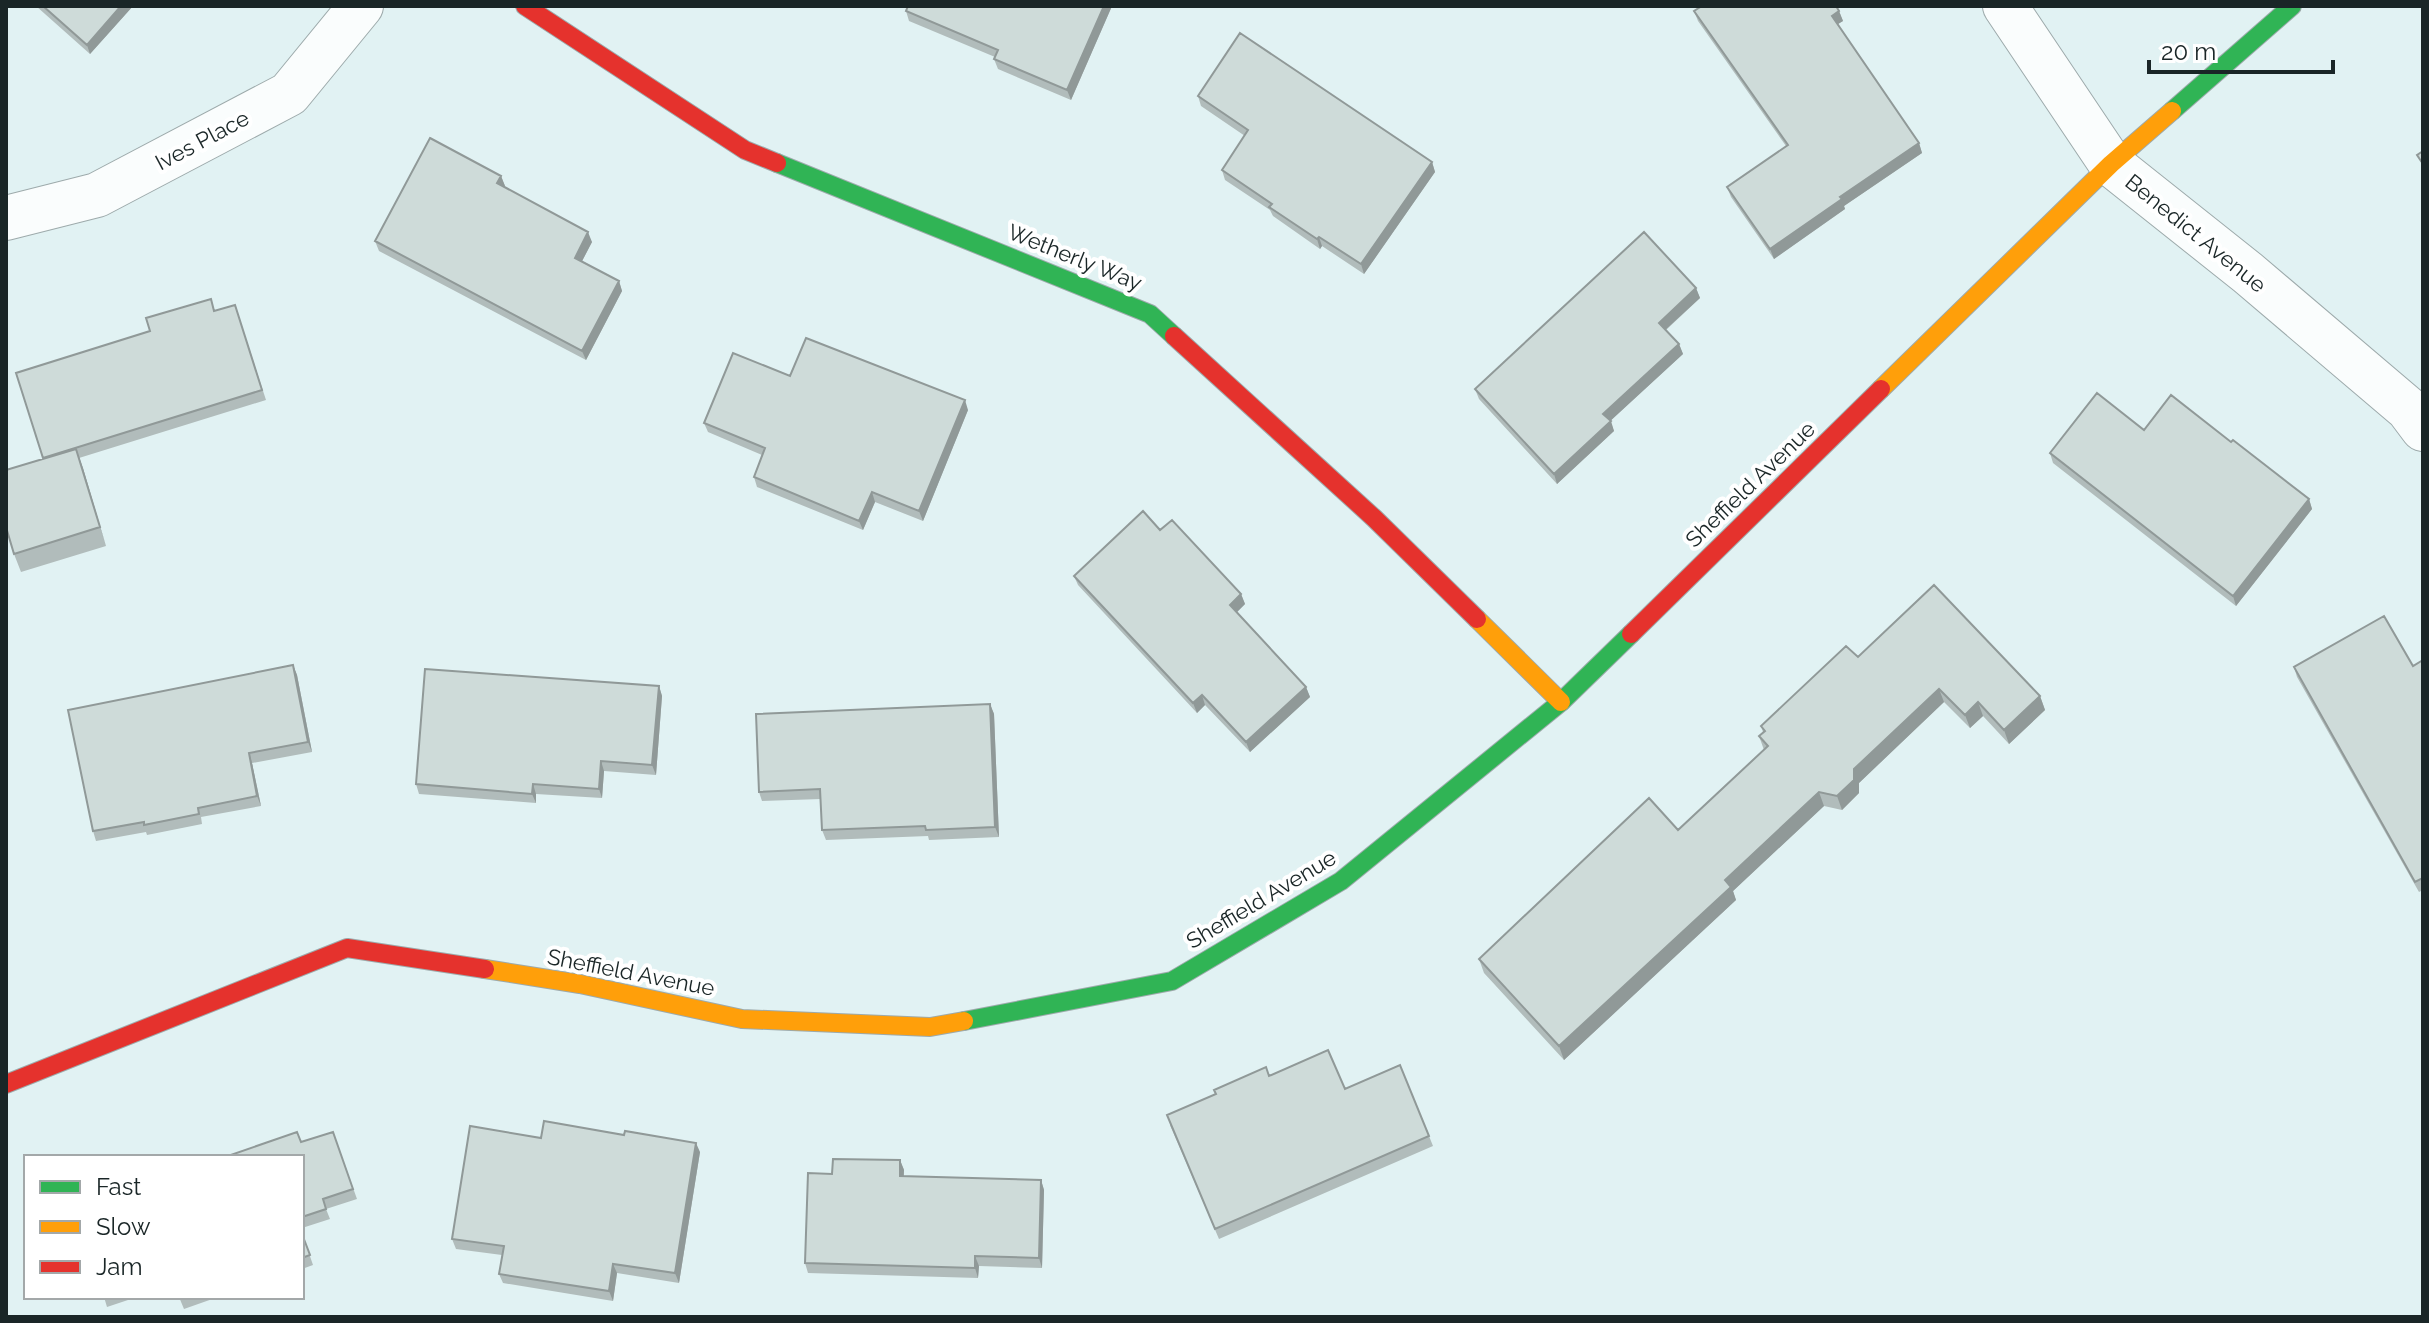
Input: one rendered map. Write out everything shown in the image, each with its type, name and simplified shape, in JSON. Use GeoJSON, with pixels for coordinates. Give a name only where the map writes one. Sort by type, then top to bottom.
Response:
{"type":"FeatureCollection","features":[{"type":"Feature","properties":{"kind":"street","name":"Ives Place"},"geometry":{"type":"LineString","coordinates":[[6,218],[97,195],[289,94],[361,6]]}},
{"type":"Feature","properties":{"kind":"street","name":"Wetherly Way"},"geometry":{"type":"LineString","coordinates":[[525,6],[745,150],[1150,314],[1374,518],[1561,702]]}},
{"type":"Feature","properties":{"kind":"street","name":"Benedict Avenue"},"geometry":{"type":"LineString","coordinates":[[2005,6],[2111,164],[2248,273],[2408,409],[2423,429]]}},
{"type":"Feature","properties":{"kind":"street","name":"Sheffield Avenue"},"geometry":{"type":"LineString","coordinates":[[6,1084],[347,948],[580,984],[742,1019],[930,1027],[1172,981],[1341,881],[1561,702],[2111,164],[2292,6]]}},
{"type":"Feature","properties":{"kind":"building"},"geometry":{"type":"Polygon","coordinates":[[[43,6],[121,6],[87,45],[43,6]]]}},
{"type":"Feature","properties":{"kind":"building"},"geometry":{"type":"Polygon","coordinates":[[[908,6],[1104,6],[1067,90],[994,59],[998,50],[906,11],[908,6]]]}},
{"type":"Feature","properties":{"kind":"building"},"geometry":{"type":"Polygon","coordinates":[[[1702,6],[1836,6],[1839,11],[1832,16],[1919,143],[1770,249],[1727,187],[1788,145],[1694,11],[1702,6]]]}},
{"type":"Feature","properties":{"kind":"building"},"geometry":{"type":"Polygon","coordinates":[[[1240,33],[1432,162],[1361,264],[1269,207],[1272,204],[1222,170],[1248,130],[1198,96],[1240,33]]]}},
{"type":"Feature","properties":{"kind":"building"},"geometry":{"type":"Polygon","coordinates":[[[430,138],[501,176],[497,183],[588,232],[575,258],[619,281],[582,351],[375,241],[430,138]]]}},
{"type":"Feature","properties":{"kind":"building"},"geometry":{"type":"Polygon","coordinates":[[[1644,232],[1696,288],[1659,323],[1679,344],[1603,414],[1611,421],[1554,474],[1475,389],[1644,232]]]}},
{"type":"Feature","properties":{"kind":"building"},"geometry":{"type":"Polygon","coordinates":[[[211,299],[214,311],[235,305],[262,390],[43,458],[16,373],[150,331],[146,318],[211,299]]]}},
{"type":"Feature","properties":{"kind":"building"},"geometry":{"type":"Polygon","coordinates":[[[806,338],[965,400],[919,511],[872,492],[859,521],[754,477],[765,448],[704,423],[733,353],[790,376],[806,338]]]}},
{"type":"Feature","properties":{"kind":"building"},"geometry":{"type":"Polygon","coordinates":[[[2097,393],[2144,430],[2171,395],[2309,499],[2233,596],[2050,453],[2097,393]]]}},
{"type":"Feature","properties":{"kind":"building"},"geometry":{"type":"Polygon","coordinates":[[[76,449],[100,527],[14,554],[6,527],[6,470],[76,449]]]}},
{"type":"Feature","properties":{"kind":"building"},"geometry":{"type":"Polygon","coordinates":[[[1143,511],[1160,530],[1172,520],[1241,594],[1230,605],[1306,687],[1246,742],[1202,695],[1193,703],[1074,576],[1143,511]]]}},
{"type":"Feature","properties":{"kind":"building"},"geometry":{"type":"Polygon","coordinates":[[[1934,585],[2040,696],[2004,730],[1978,702],[1965,715],[1939,689],[1854,769],[1854,780],[1837,796],[1819,792],[1725,880],[1731,887],[1559,1046],[1479,959],[1649,798],[1678,830],[1768,746],[1759,736],[1765,731],[1761,726],[1846,646],[1858,657],[1934,585]]]}},
{"type":"Feature","properties":{"kind":"building"},"geometry":{"type":"Polygon","coordinates":[[[2384,616],[2413,666],[2423,660],[2423,878],[2415,882],[2294,667],[2384,616]]]}},
{"type":"Feature","properties":{"kind":"building"},"geometry":{"type":"Polygon","coordinates":[[[293,665],[308,742],[249,753],[257,796],[198,808],[199,814],[93,831],[68,710],[293,665]]]}},
{"type":"Feature","properties":{"kind":"building"},"geometry":{"type":"Polygon","coordinates":[[[425,669],[659,686],[652,765],[601,761],[599,789],[533,784],[532,794],[416,784],[425,669]]]}},
{"type":"Feature","properties":{"kind":"building"},"geometry":{"type":"Polygon","coordinates":[[[990,704],[995,827],[822,830],[820,789],[759,792],[756,714],[990,704]]]}},
{"type":"Feature","properties":{"kind":"building"},"geometry":{"type":"Polygon","coordinates":[[[1328,1050],[1345,1089],[1400,1065],[1429,1136],[1215,1229],[1167,1115],[1216,1094],[1214,1090],[1266,1067],[1269,1076],[1328,1050]]]}},
{"type":"Feature","properties":{"kind":"building"},"geometry":{"type":"Polygon","coordinates":[[[544,1121],[696,1143],[675,1273],[613,1264],[609,1291],[499,1274],[504,1246],[452,1239],[470,1126],[541,1138],[544,1121]]]}},
{"type":"Feature","properties":{"kind":"building"},"geometry":{"type":"Polygon","coordinates":[[[297,1132],[301,1142],[333,1132],[353,1189],[323,1199],[326,1209],[304,1216],[304,1155],[231,1155],[297,1132]]]}},
{"type":"Feature","properties":{"kind":"building"},"geometry":{"type":"Polygon","coordinates":[[[833,1159],[900,1160],[900,1176],[1041,1180],[1039,1258],[975,1256],[975,1268],[805,1263],[808,1173],[832,1174],[833,1159]]]}},
{"type":"Feature","properties":{"kind":"building"},"geometry":{"type":"Polygon","coordinates":[[[304,1239],[310,1255],[304,1257],[304,1239]]]}},
{"type":"Feature","properties":{"kind":"traffic: fast"},"geometry":{"type":"LineString","coordinates":[[2172,111],[2292,6]]}},
{"type":"Feature","properties":{"kind":"traffic: fast"},"geometry":{"type":"LineString","coordinates":[[777,163],[1150,314],[1174,336]]}},
{"type":"Feature","properties":{"kind":"traffic: fast"},"geometry":{"type":"LineString","coordinates":[[964,1021],[1172,981],[1341,881],[1561,702],[1631,634]]}},
{"type":"Feature","properties":{"kind":"traffic: slow"},"geometry":{"type":"LineString","coordinates":[[1881,389],[2111,164],[2172,111]]}},
{"type":"Feature","properties":{"kind":"traffic: slow"},"geometry":{"type":"LineString","coordinates":[[1477,619],[1561,702]]}},
{"type":"Feature","properties":{"kind":"traffic: slow"},"geometry":{"type":"LineString","coordinates":[[485,969],[580,984],[742,1019],[930,1027],[964,1021]]}},
{"type":"Feature","properties":{"kind":"traffic: jam"},"geometry":{"type":"LineString","coordinates":[[525,6],[745,150],[777,163]]}},
{"type":"Feature","properties":{"kind":"traffic: jam"},"geometry":{"type":"LineString","coordinates":[[1174,336],[1374,518],[1477,619]]}},
{"type":"Feature","properties":{"kind":"traffic: jam"},"geometry":{"type":"LineString","coordinates":[[1631,634],[1881,389]]}},
{"type":"Feature","properties":{"kind":"traffic: jam"},"geometry":{"type":"LineString","coordinates":[[6,1084],[347,948],[485,969]]}}]}
